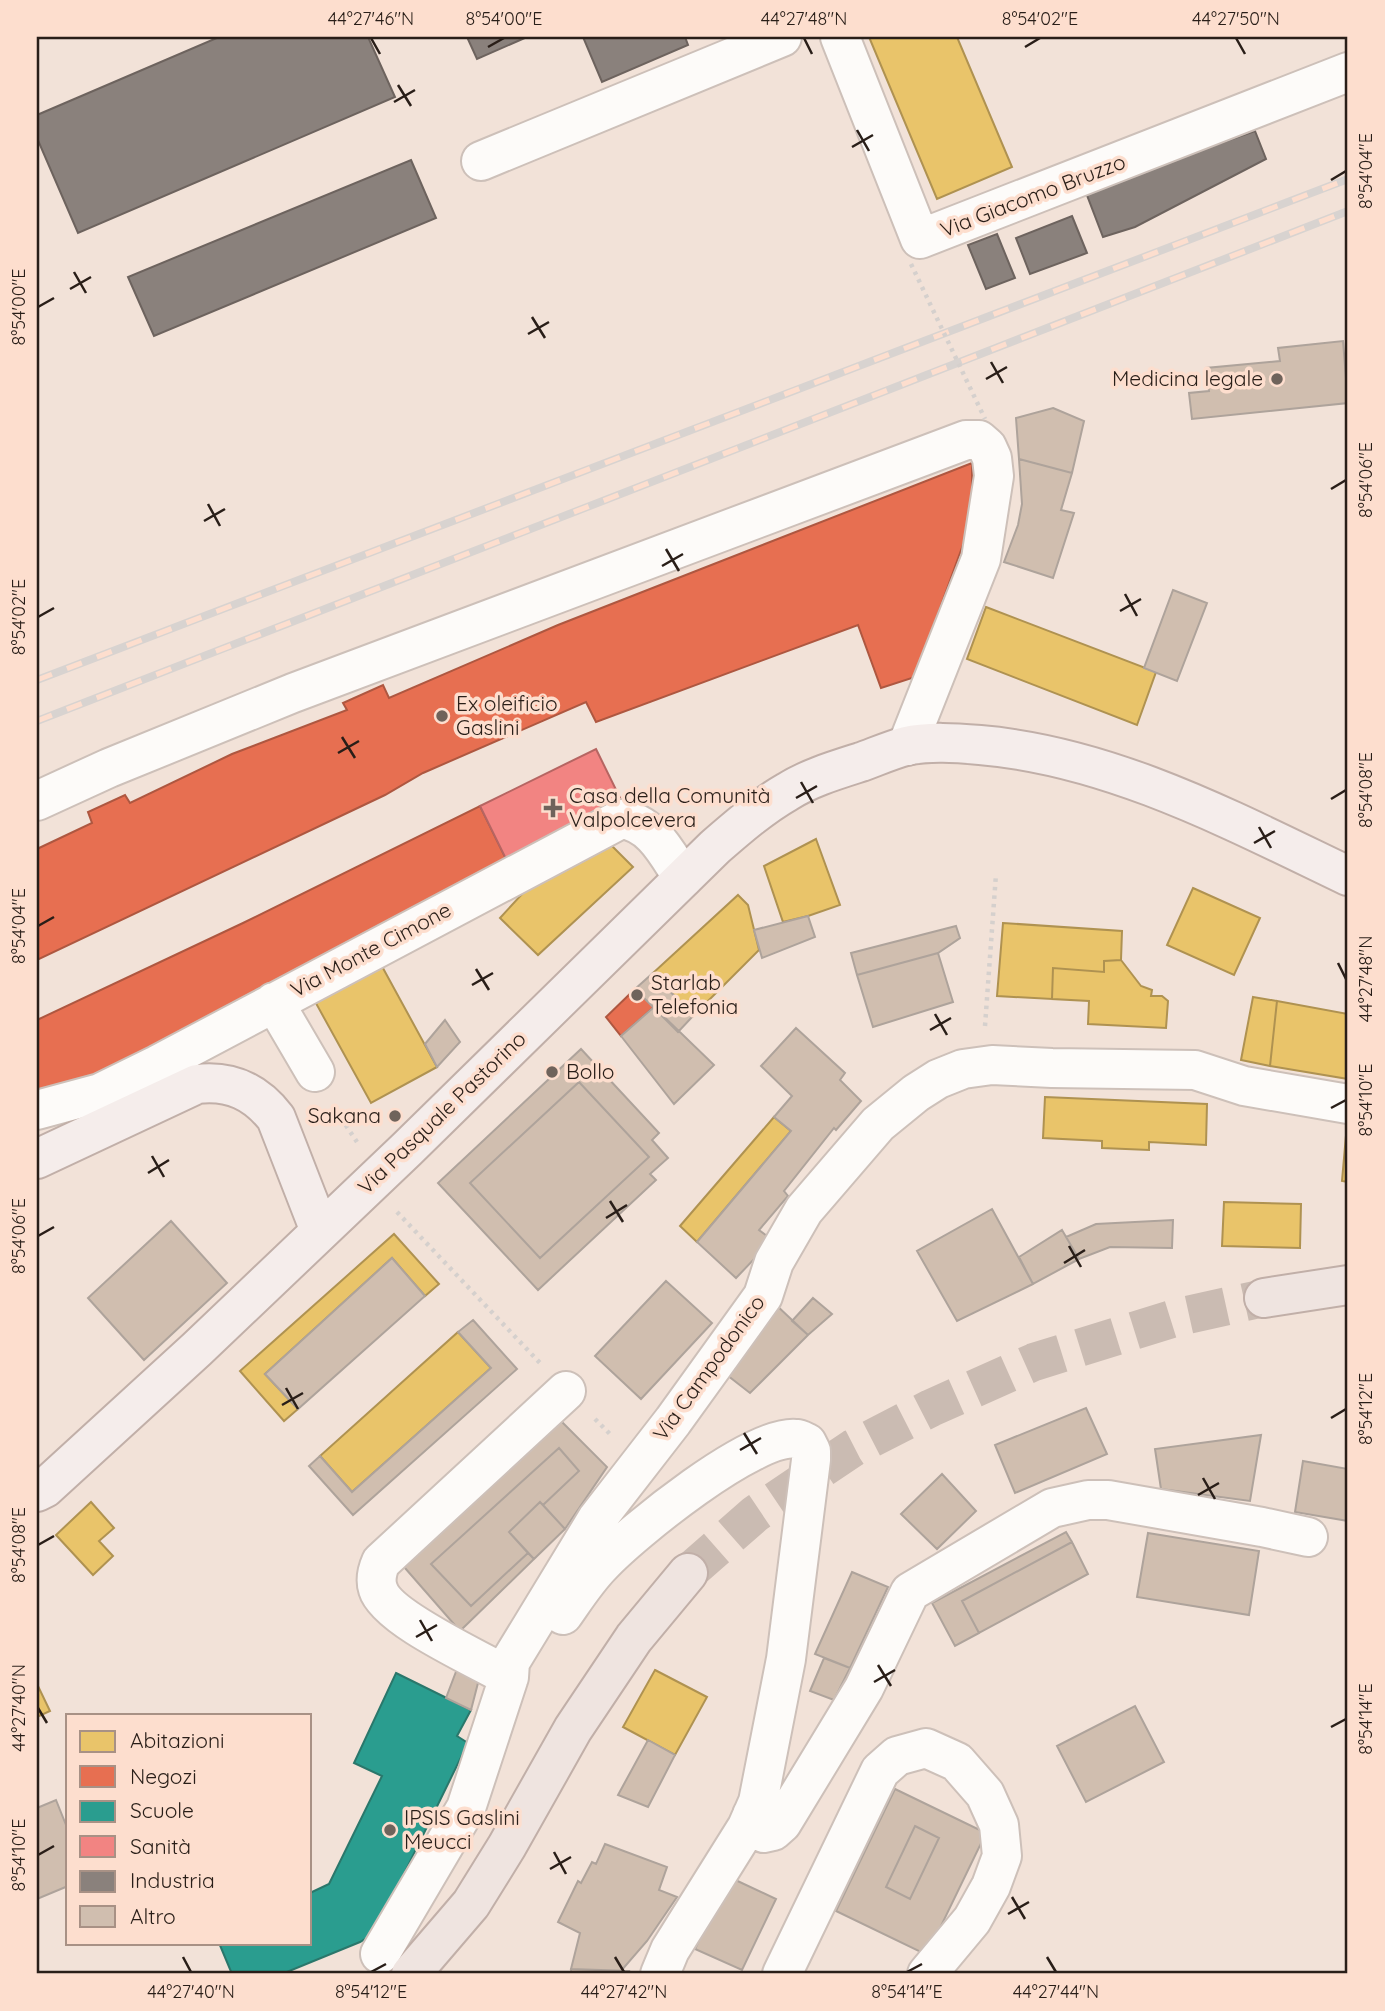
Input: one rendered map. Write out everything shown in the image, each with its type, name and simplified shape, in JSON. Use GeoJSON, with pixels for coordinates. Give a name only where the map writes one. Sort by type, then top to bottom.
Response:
{"type":"FeatureCollection","features":[{"type":"Feature","properties":{"kind":"highway"},"geometry":{"type":"LineString","coordinates":[[1264,1298],[1348,1285]]}},
{"type":"Feature","properties":{"kind":"highway"},"geometry":{"type":"LineString","coordinates":[[395,1964],[471,1904],[573,1729],[634,1638],[688,1573]]}},
{"type":"Feature","properties":{"kind":"main road","name":"Via Pasquale Pastorino"},"geometry":{"type":"LineString","coordinates":[[37,1492],[45,1488],[197,1349],[683,878],[753,814],[780,796],[821,776],[907,746],[954,743],[1011,747],[1091,765],[1151,787],[1233,821],[1348,876]]}},
{"type":"Feature","properties":{"kind":"main road"},"geometry":{"type":"LineString","coordinates":[[37,1159],[197,1084],[220,1083],[235,1086],[252,1094],[267,1106],[285,1136],[320,1231]]}},
{"type":"Feature","properties":{"kind":"street"},"geometry":{"type":"LineString","coordinates":[[481,161],[782,37]]}},
{"type":"Feature","properties":{"kind":"street","name":"Via Giacomo Bruzzo"},"geometry":{"type":"LineString","coordinates":[[840,37],[916,252],[1348,72]]}},
{"type":"Feature","properties":{"kind":"street"},"geometry":{"type":"LineString","coordinates":[[37,801],[109,768],[293,693],[966,440],[979,440],[987,447],[992,458],[994,483],[981,559],[907,746]]}},
{"type":"Feature","properties":{"kind":"street","name":"Via Monte Cimone"},"geometry":{"type":"LineString","coordinates":[[37,1110],[100,1093],[157,1065],[621,819],[632,820],[651,833],[683,878]]}},
{"type":"Feature","properties":{"kind":"street"},"geometry":{"type":"LineString","coordinates":[[274,1002],[315,1072]]}},
{"type":"Feature","properties":{"kind":"street","name":"Via Campodonico"},"geometry":{"type":"LineString","coordinates":[[395,1964],[466,1808],[509,1677],[510,1662],[597,1519],[673,1421],[763,1296],[774,1262],[804,1210],[878,1125],[916,1093],[938,1079],[963,1069],[992,1065],[1195,1070],[1244,1086],[1348,1104]]}},
{"type":"Feature","properties":{"kind":"street"},"geometry":{"type":"LineString","coordinates":[[509,1677],[452,1647],[394,1609],[378,1589],[376,1572],[381,1563],[566,1391]]}},
{"type":"Feature","properties":{"kind":"street","name":"Via Campodonico"},"geometry":{"type":"LineString","coordinates":[[509,1677],[522,1669],[601,1565],[683,1495],[753,1451],[781,1440],[796,1438],[807,1443],[811,1460],[786,1659],[758,1802],[747,1827],[670,1950],[660,1974]]}},
{"type":"Feature","properties":{"kind":"street"},"geometry":{"type":"LineString","coordinates":[[752,1815],[758,1828],[764,1833],[773,1831],[782,1823],[864,1688],[910,1592],[1052,1508],[1088,1500],[1108,1500],[1308,1537]]}},
{"type":"Feature","properties":{"kind":"street"},"geometry":{"type":"LineString","coordinates":[[782,1974],[880,1771],[897,1756],[926,1748],[957,1762],[985,1794],[999,1825],[1002,1856],[991,1886],[972,1920],[928,1974]]}},
{"type":"Feature","properties":{"kind":"path"},"geometry":{"type":"LineString","coordinates":[[916,252],[985,419]]}},
{"type":"Feature","properties":{"kind":"path"},"geometry":{"type":"LineString","coordinates":[[984,1039],[996,874]]}},
{"type":"Feature","properties":{"kind":"path"},"geometry":{"type":"LineString","coordinates":[[370,1184],[566,1391],[639,1463]]}},
{"type":"Feature","properties":{"kind":"building: Abitazioni"},"geometry":{"type":"Polygon","coordinates":[[[869,37],[957,37],[1012,167],[937,199],[869,37]]]}},
{"type":"Feature","properties":{"kind":"building: Abitazioni"},"geometry":{"type":"Polygon","coordinates":[[[986,607],[1156,672],[1137,725],[967,659],[986,607]]]}},
{"type":"Feature","properties":{"kind":"building: Abitazioni"},"geometry":{"type":"Polygon","coordinates":[[[601,835],[633,867],[538,955],[500,918],[546,868],[601,835]]]}},
{"type":"Feature","properties":{"kind":"building: Abitazioni"},"geometry":{"type":"Polygon","coordinates":[[[816,839],[840,905],[783,922],[764,866],[816,839]]]}},
{"type":"Feature","properties":{"kind":"building: Abitazioni"},"geometry":{"type":"Polygon","coordinates":[[[1193,888],[1260,918],[1234,975],[1167,945],[1193,888]]]}},
{"type":"Feature","properties":{"kind":"building: Abitazioni"},"geometry":{"type":"Polygon","coordinates":[[[738,895],[748,905],[759,950],[693,1016],[653,973],[738,895]]]}},
{"type":"Feature","properties":{"kind":"building: Abitazioni"},"geometry":{"type":"Polygon","coordinates":[[[1003,923],[1122,931],[1121,960],[1104,961],[1104,972],[1053,968],[1052,999],[997,996],[1003,923]]]}},
{"type":"Feature","properties":{"kind":"building: Abitazioni"},"geometry":{"type":"Polygon","coordinates":[[[378,959],[437,1067],[371,1103],[312,996],[378,959]]]}},
{"type":"Feature","properties":{"kind":"building: Abitazioni"},"geometry":{"type":"Polygon","coordinates":[[[1121,960],[1141,986],[1152,990],[1151,996],[1162,996],[1168,1001],[1166,1028],[1088,1024],[1089,1001],[1052,999],[1053,968],[1104,972],[1104,961],[1121,960]]]}},
{"type":"Feature","properties":{"kind":"building: Abitazioni"},"geometry":{"type":"Polygon","coordinates":[[[1253,997],[1277,1001],[1270,1066],[1241,1060],[1253,997]]]}},
{"type":"Feature","properties":{"kind":"building: Abitazioni"},"geometry":{"type":"Polygon","coordinates":[[[1277,1001],[1348,1014],[1348,1079],[1270,1066],[1277,1001]]]}},
{"type":"Feature","properties":{"kind":"building: Abitazioni"},"geometry":{"type":"Polygon","coordinates":[[[1045,1097],[1207,1104],[1206,1145],[1149,1142],[1149,1150],[1102,1148],[1102,1141],[1043,1138],[1045,1097]]]}},
{"type":"Feature","properties":{"kind":"building: Abitazioni"},"geometry":{"type":"Polygon","coordinates":[[[774,1117],[791,1131],[697,1242],[680,1226],[774,1117]]]}},
{"type":"Feature","properties":{"kind":"building: Abitazioni"},"geometry":{"type":"Polygon","coordinates":[[[1348,1124],[1348,1182],[1342,1181],[1348,1124]]]}},
{"type":"Feature","properties":{"kind":"building: Abitazioni"},"geometry":{"type":"Polygon","coordinates":[[[1224,1202],[1301,1204],[1300,1248],[1222,1246],[1224,1202]]]}},
{"type":"Feature","properties":{"kind":"building: Abitazioni"},"geometry":{"type":"Polygon","coordinates":[[[394,1234],[439,1284],[425,1296],[392,1258],[265,1374],[298,1409],[284,1421],[240,1371],[394,1234]]]}},
{"type":"Feature","properties":{"kind":"building: Abitazioni"},"geometry":{"type":"Polygon","coordinates":[[[458,1332],[491,1368],[352,1492],[320,1456],[458,1332]]]}},
{"type":"Feature","properties":{"kind":"building: Abitazioni"},"geometry":{"type":"Polygon","coordinates":[[[91,1502],[114,1528],[99,1541],[113,1556],[93,1575],[56,1535],[91,1502]]]}},
{"type":"Feature","properties":{"kind":"building: Abitazioni"},"geometry":{"type":"Polygon","coordinates":[[[655,1670],[707,1697],[675,1755],[623,1727],[655,1670]]]}},
{"type":"Feature","properties":{"kind":"building: Abitazioni"},"geometry":{"type":"Polygon","coordinates":[[[37,1684],[50,1711],[37,1717],[37,1684]]]}},
{"type":"Feature","properties":{"kind":"building: Negozi","name":"Ex oleificio Gaslini"},"geometry":{"type":"Polygon","coordinates":[[[972,463],[972,512],[964,542],[915,677],[881,688],[858,625],[596,722],[586,702],[423,773],[385,795],[37,960],[37,849],[92,823],[88,812],[125,795],[130,803],[232,754],[347,710],[343,703],[383,685],[389,698],[558,625],[972,463]]]}},
{"type":"Feature","properties":{"kind":"building: Negozi"},"geometry":{"type":"Polygon","coordinates":[[[480,806],[510,867],[68,1088],[37,1094],[37,1020],[243,923],[480,806]]]}},
{"type":"Feature","properties":{"kind":"building: Negozi"},"geometry":{"type":"Polygon","coordinates":[[[635,989],[654,1007],[621,1036],[606,1017],[635,989]]]}},
{"type":"Feature","properties":{"kind":"building: Scuole","name":"IPSIS Gaslini Meucci"},"geometry":{"type":"Polygon","coordinates":[[[396,1673],[471,1710],[457,1736],[468,1743],[383,1917],[370,1936],[282,1974],[232,1974],[219,1944],[312,1944],[312,1892],[329,1884],[382,1776],[354,1763],[396,1673]]]}},
{"type":"Feature","properties":{"kind":"building: Sanità","name":"Casa della Comunità Valpolcevera"},"geometry":{"type":"Polygon","coordinates":[[[596,749],[626,810],[510,867],[480,806],[596,749]]]}},
{"type":"Feature","properties":{"kind":"building: Industria"},"geometry":{"type":"Polygon","coordinates":[[[219,37],[368,37],[395,97],[78,233],[37,138],[37,115],[219,37]]]}},
{"type":"Feature","properties":{"kind":"building: Industria"},"geometry":{"type":"Polygon","coordinates":[[[467,37],[527,37],[477,59],[467,37]]]}},
{"type":"Feature","properties":{"kind":"building: Industria"},"geometry":{"type":"Polygon","coordinates":[[[583,37],[685,37],[688,45],[602,82],[583,37]]]}},
{"type":"Feature","properties":{"kind":"building: Industria"},"geometry":{"type":"Polygon","coordinates":[[[1255,131],[1266,159],[1135,227],[1103,237],[1085,190],[1255,131]]]}},
{"type":"Feature","properties":{"kind":"building: Industria"},"geometry":{"type":"Polygon","coordinates":[[[411,160],[436,218],[154,336],[128,277],[411,160]]]}},
{"type":"Feature","properties":{"kind":"building: Industria"},"geometry":{"type":"Polygon","coordinates":[[[1072,216],[1087,253],[1030,274],[1016,238],[1072,216]]]}},
{"type":"Feature","properties":{"kind":"building: Industria"},"geometry":{"type":"Polygon","coordinates":[[[997,234],[1015,278],[986,289],[968,245],[997,234]]]}},
{"type":"Feature","properties":{"kind":"building: Altro","name":"Medicina legale"},"geometry":{"type":"Polygon","coordinates":[[[1343,341],[1348,403],[1192,419],[1189,393],[1209,391],[1206,368],[1280,361],[1278,348],[1343,341]]]}},
{"type":"Feature","properties":{"kind":"building: Altro"},"geometry":{"type":"Polygon","coordinates":[[[1053,408],[1084,421],[1072,473],[1019,459],[1016,418],[1053,408]]]}},
{"type":"Feature","properties":{"kind":"building: Altro"},"geometry":{"type":"Polygon","coordinates":[[[1019,459],[1072,473],[1061,510],[1074,513],[1053,578],[1004,562],[1018,525],[1022,504],[1019,459]]]}},
{"type":"Feature","properties":{"kind":"building: Altro"},"geometry":{"type":"Polygon","coordinates":[[[1173,590],[1207,603],[1177,681],[1144,668],[1173,590]]]}},
{"type":"Feature","properties":{"kind":"building: Altro"},"geometry":{"type":"Polygon","coordinates":[[[808,916],[815,937],[762,958],[754,930],[808,916]]]}},
{"type":"Feature","properties":{"kind":"building: Altro"},"geometry":{"type":"Polygon","coordinates":[[[956,926],[960,938],[938,953],[857,975],[851,953],[956,926]]]}},
{"type":"Feature","properties":{"kind":"building: Altro"},"geometry":{"type":"Polygon","coordinates":[[[938,953],[953,1002],[873,1027],[857,975],[938,953]]]}},
{"type":"Feature","properties":{"kind":"building: Altro"},"geometry":{"type":"Polygon","coordinates":[[[653,973],[693,1016],[678,1032],[635,989],[653,973]]]}},
{"type":"Feature","properties":{"kind":"building: Altro"},"geometry":{"type":"Polygon","coordinates":[[[654,1007],[714,1065],[674,1104],[621,1036],[654,1007]]]}},
{"type":"Feature","properties":{"kind":"building: Altro"},"geometry":{"type":"Polygon","coordinates":[[[445,1020],[460,1042],[437,1067],[425,1044],[445,1020]]]}},
{"type":"Feature","properties":{"kind":"building: Altro"},"geometry":{"type":"Polygon","coordinates":[[[796,1028],[845,1073],[840,1080],[861,1101],[836,1130],[834,1128],[784,1191],[788,1196],[759,1230],[767,1236],[758,1255],[736,1278],[697,1242],[791,1131],[774,1117],[792,1096],[761,1066],[796,1028]]]}},
{"type":"Feature","properties":{"kind":"building: Altro"},"geometry":{"type":"Polygon","coordinates":[[[581,1049],[659,1133],[652,1140],[668,1158],[650,1174],[656,1180],[538,1290],[438,1183],[581,1049]]]}},
{"type":"Feature","properties":{"kind":"building: Altro"},"geometry":{"type":"Polygon","coordinates":[[[579,1082],[649,1157],[540,1258],[470,1183],[579,1082]]]}},
{"type":"Feature","properties":{"kind":"building: Altro"},"geometry":{"type":"Polygon","coordinates":[[[992,1209],[1033,1284],[957,1321],[917,1251],[992,1209]]]}},
{"type":"Feature","properties":{"kind":"building: Altro"},"geometry":{"type":"Polygon","coordinates":[[[1173,1220],[1172,1248],[1110,1247],[1079,1259],[1066,1237],[1096,1224],[1173,1220]]]}},
{"type":"Feature","properties":{"kind":"building: Altro"},"geometry":{"type":"Polygon","coordinates":[[[171,1221],[227,1283],[144,1360],[88,1298],[171,1221]]]}},
{"type":"Feature","properties":{"kind":"building: Altro"},"geometry":{"type":"Polygon","coordinates":[[[1062,1230],[1079,1259],[1033,1284],[1019,1257],[1062,1230]]]}},
{"type":"Feature","properties":{"kind":"building: Altro"},"geometry":{"type":"Polygon","coordinates":[[[392,1258],[425,1296],[298,1409],[265,1374],[392,1258]]]}},
{"type":"Feature","properties":{"kind":"building: Altro"},"geometry":{"type":"Polygon","coordinates":[[[666,1281],[712,1323],[641,1399],[595,1356],[666,1281]]]}},
{"type":"Feature","properties":{"kind":"building: Altro"},"geometry":{"type":"Polygon","coordinates":[[[813,1298],[832,1314],[808,1335],[792,1321],[813,1298]]]}},
{"type":"Feature","properties":{"kind":"building: Altro"},"geometry":{"type":"Polygon","coordinates":[[[774,1303],[808,1335],[750,1393],[727,1375],[774,1303]]]}},
{"type":"Feature","properties":{"kind":"building: Altro"},"geometry":{"type":"Polygon","coordinates":[[[473,1320],[517,1369],[353,1515],[309,1466],[320,1456],[352,1492],[491,1368],[458,1332],[473,1320]]]}},
{"type":"Feature","properties":{"kind":"building: Altro"},"geometry":{"type":"Polygon","coordinates":[[[1086,1408],[1107,1454],[1015,1493],[995,1445],[1086,1408]]]}},
{"type":"Feature","properties":{"kind":"building: Altro"},"geometry":{"type":"Polygon","coordinates":[[[557,1417],[607,1467],[565,1529],[543,1505],[579,1471],[559,1448],[431,1564],[471,1606],[528,1553],[534,1559],[460,1631],[398,1560],[557,1417]]]}},
{"type":"Feature","properties":{"kind":"building: Altro"},"geometry":{"type":"Polygon","coordinates":[[[1261,1435],[1250,1501],[1161,1489],[1155,1449],[1261,1435]]]}},
{"type":"Feature","properties":{"kind":"building: Altro"},"geometry":{"type":"Polygon","coordinates":[[[559,1448],[579,1471],[543,1505],[540,1502],[509,1532],[528,1553],[471,1606],[431,1564],[559,1448]]]}},
{"type":"Feature","properties":{"kind":"building: Altro"},"geometry":{"type":"Polygon","coordinates":[[[1303,1461],[1348,1469],[1348,1521],[1295,1512],[1303,1461]]]}},
{"type":"Feature","properties":{"kind":"building: Altro"},"geometry":{"type":"Polygon","coordinates":[[[942,1474],[976,1511],[937,1549],[901,1514],[942,1474]]]}},
{"type":"Feature","properties":{"kind":"building: Altro"},"geometry":{"type":"Polygon","coordinates":[[[540,1502],[565,1529],[534,1559],[509,1532],[540,1502]]]}},
{"type":"Feature","properties":{"kind":"building: Altro"},"geometry":{"type":"Polygon","coordinates":[[[1066,1532],[1072,1542],[962,1601],[979,1633],[955,1646],[932,1603],[1066,1532]]]}},
{"type":"Feature","properties":{"kind":"building: Altro"},"geometry":{"type":"Polygon","coordinates":[[[1148,1533],[1259,1551],[1249,1615],[1137,1597],[1148,1533]]]}},
{"type":"Feature","properties":{"kind":"building: Altro"},"geometry":{"type":"Polygon","coordinates":[[[1072,1542],[1088,1574],[979,1633],[962,1601],[1072,1542]]]}},
{"type":"Feature","properties":{"kind":"building: Altro"},"geometry":{"type":"Polygon","coordinates":[[[852,1572],[888,1587],[850,1668],[815,1654],[852,1572]]]}},
{"type":"Feature","properties":{"kind":"building: Altro"},"geometry":{"type":"Polygon","coordinates":[[[824,1658],[850,1668],[834,1700],[810,1691],[824,1658]]]}},
{"type":"Feature","properties":{"kind":"building: Altro"},"geometry":{"type":"Polygon","coordinates":[[[457,1669],[479,1679],[471,1710],[446,1698],[457,1669]]]}},
{"type":"Feature","properties":{"kind":"building: Altro"},"geometry":{"type":"Polygon","coordinates":[[[1135,1706],[1164,1762],[1086,1802],[1057,1746],[1135,1706]]]}},
{"type":"Feature","properties":{"kind":"building: Altro"},"geometry":{"type":"Polygon","coordinates":[[[648,1740],[675,1755],[648,1807],[618,1795],[648,1740]]]}},
{"type":"Feature","properties":{"kind":"building: Altro"},"geometry":{"type":"Polygon","coordinates":[[[895,1789],[986,1833],[927,1955],[836,1911],[895,1789]]]}},
{"type":"Feature","properties":{"kind":"building: Altro"},"geometry":{"type":"Polygon","coordinates":[[[56,1800],[66,1825],[66,1887],[37,1899],[37,1808],[56,1800]]]}},
{"type":"Feature","properties":{"kind":"building: Altro"},"geometry":{"type":"Polygon","coordinates":[[[915,1826],[939,1838],[910,1899],[886,1887],[915,1826]]]}},
{"type":"Feature","properties":{"kind":"building: Altro"},"geometry":{"type":"Polygon","coordinates":[[[605,1844],[667,1867],[659,1890],[677,1897],[647,1941],[621,1971],[571,1969],[580,1933],[558,1922],[578,1881],[581,1883],[592,1862],[596,1864],[605,1844]]]}},
{"type":"Feature","properties":{"kind":"building: Altro"},"geometry":{"type":"Polygon","coordinates":[[[729,1877],[776,1899],[742,1970],[695,1949],[729,1877]]]}},
{"type":"Feature","properties":{"kind":"building: Altro"},"geometry":{"type":"Polygon","coordinates":[[[571,1969],[629,1971],[628,1974],[571,1974],[571,1969]]]}},
{"type":"Feature","properties":{"kind":"tunnel"},"geometry":{"type":"LineString","coordinates":[[688,1573],[755,1514],[853,1448],[931,1408],[1034,1362],[1178,1317],[1264,1298]]}},
{"type":"Feature","properties":{"kind":"railway"},"geometry":{"type":"LineString","coordinates":[[37,680],[1348,179]]}},
{"type":"Feature","properties":{"kind":"railway"},"geometry":{"type":"LineString","coordinates":[[37,721],[1348,211]]}},
{"type":"Feature","properties":{"kind":"place","name":"Medicina legale"},"geometry":{"type":"Point","coordinates":[1277,379]}},
{"type":"Feature","properties":{"kind":"place","name":"Ex oleificio Gaslini"},"geometry":{"type":"Point","coordinates":[442,716]}},
{"type":"Feature","properties":{"kind":"place","name":"Casa della Comunità Valpolcevera"},"geometry":{"type":"Point","coordinates":[553,808]}},
{"type":"Feature","properties":{"kind":"place","name":"Starlab Telefonia"},"geometry":{"type":"Point","coordinates":[637,995]}},
{"type":"Feature","properties":{"kind":"place","name":"Bollo"},"geometry":{"type":"Point","coordinates":[552,1072]}},
{"type":"Feature","properties":{"kind":"place","name":"Sakana"},"geometry":{"type":"Point","coordinates":[395,1116]}},
{"type":"Feature","properties":{"kind":"place","name":"IPSIS Gaslini Meucci"},"geometry":{"type":"Point","coordinates":[390,1830]}}]}
